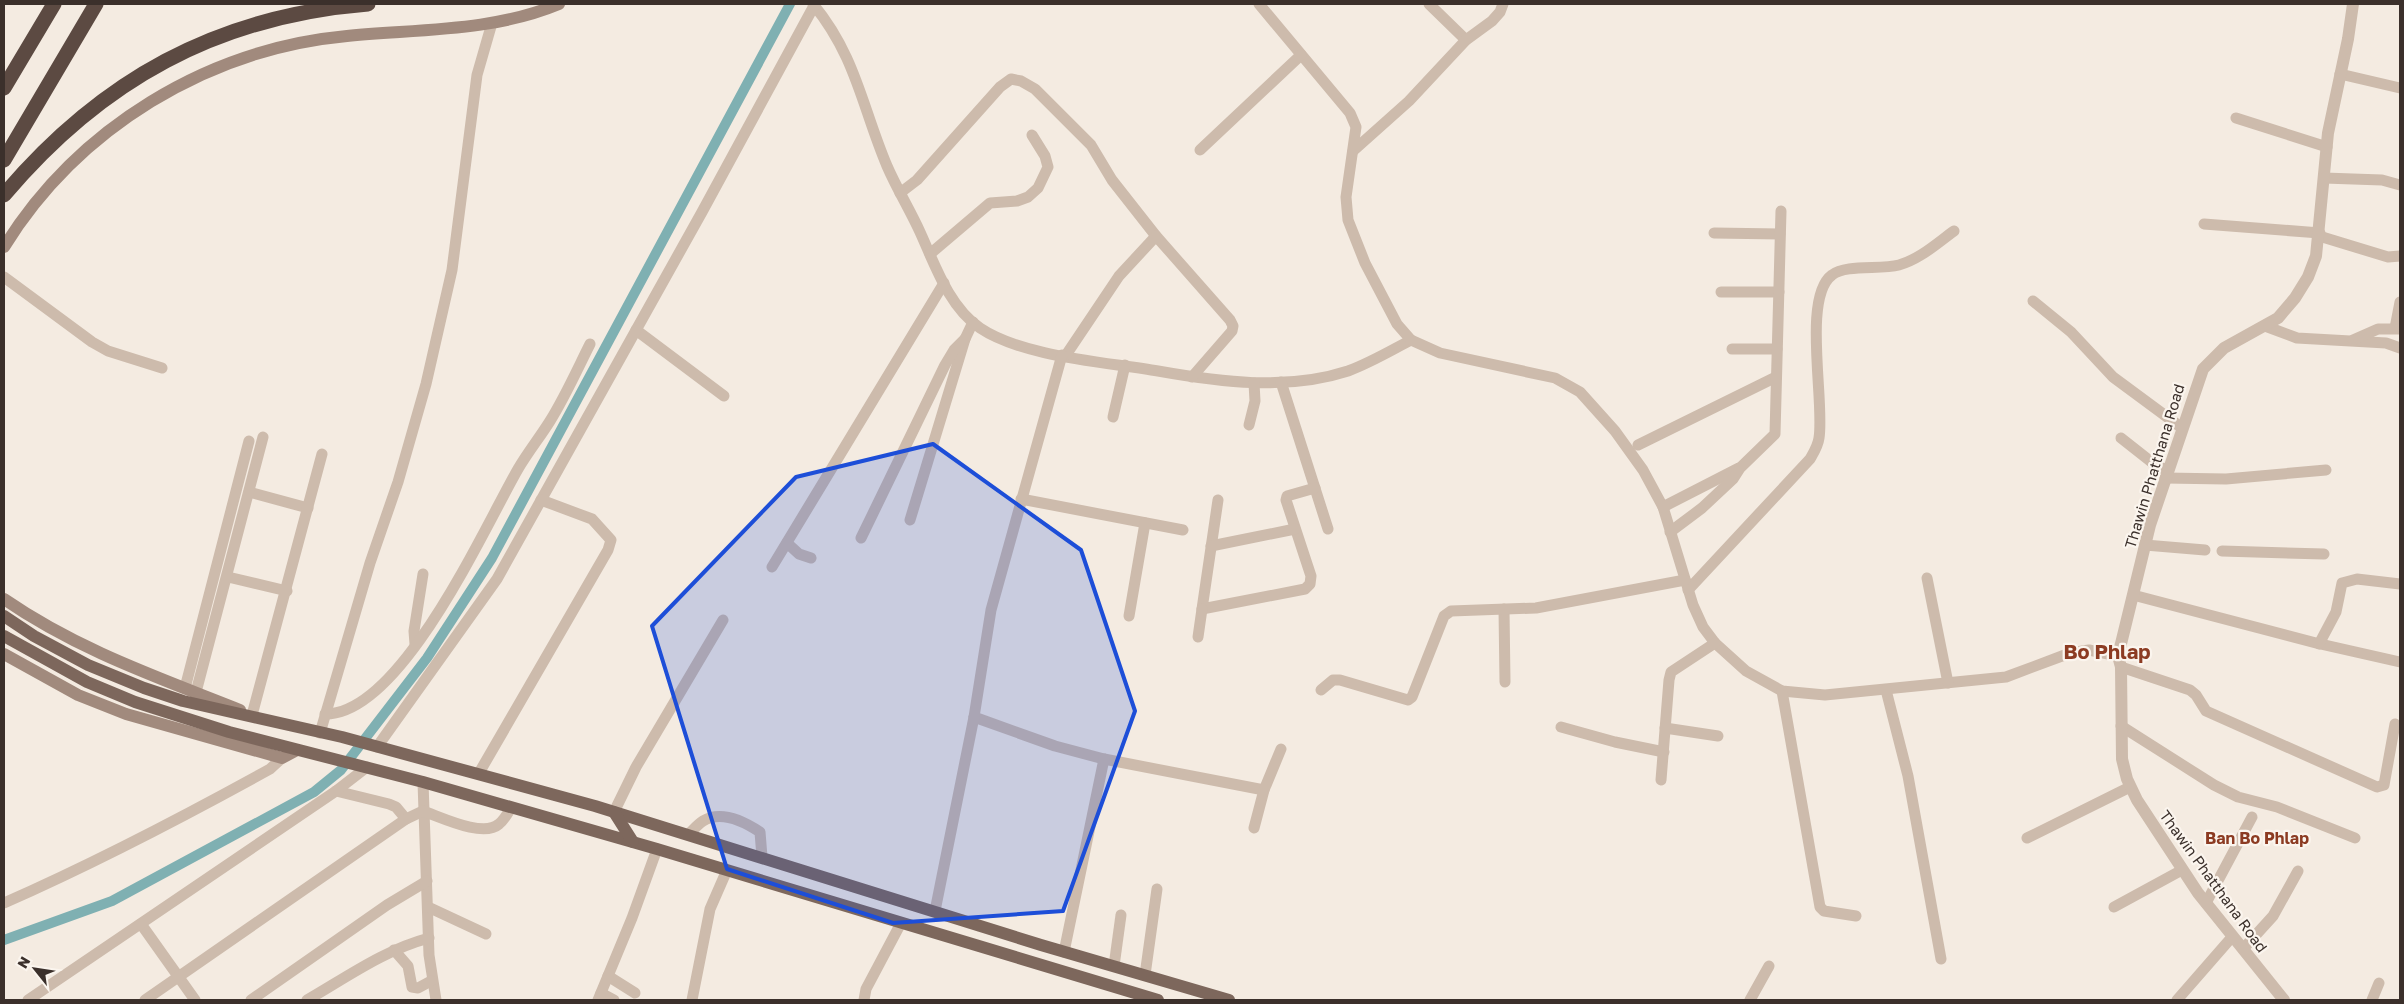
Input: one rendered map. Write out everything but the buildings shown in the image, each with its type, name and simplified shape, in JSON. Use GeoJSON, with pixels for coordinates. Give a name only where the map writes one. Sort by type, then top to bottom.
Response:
{"type":"FeatureCollection","features":[{"type":"Feature","properties":{"kind":"highway"},"geometry":{"type":"LineString","coordinates":[[4,88],[54,4]]}},
{"type":"Feature","properties":{"kind":"highway"},"geometry":{"type":"LineString","coordinates":[[4,160],[96,4]]}},
{"type":"Feature","properties":{"kind":"highway"},"geometry":{"type":"LineString","coordinates":[[4,195],[44,150],[87,111],[111,93],[159,64],[207,41],[260,23],[318,10],[368,4]]}},
{"type":"Feature","properties":{"kind":"main road"},"geometry":{"type":"LineString","coordinates":[[4,247],[35,202],[83,152],[136,111],[193,78],[240,59],[300,42],[492,23],[527,15],[560,4]]}},
{"type":"Feature","properties":{"kind":"main road"},"geometry":{"type":"LineString","coordinates":[[4,599],[42,624],[83,647],[252,715]]}},
{"type":"Feature","properties":{"kind":"main road"},"geometry":{"type":"LineString","coordinates":[[4,616],[62,652],[113,676],[183,701],[252,715],[342,737],[614,812],[1064,952],[1229,1000]]}},
{"type":"Feature","properties":{"kind":"main road"},"geometry":{"type":"LineString","coordinates":[[4,636],[64,672],[135,702],[229,732],[423,782],[633,842],[1158,1000]]}},
{"type":"Feature","properties":{"kind":"main road"},"geometry":{"type":"LineString","coordinates":[[4,654],[78,695],[126,714],[282,758],[297,750]]}},
{"type":"Feature","properties":{"kind":"main road"},"geometry":{"type":"LineString","coordinates":[[614,812],[633,842]]}},
{"type":"Feature","properties":{"kind":"street"},"geometry":{"type":"LineString","coordinates":[[373,746],[497,579],[636,330],[814,4],[830,24],[848,59],[860,85],[887,165],[944,283],[956,304],[980,328],[1002,338],[1064,355],[1192,377],[1254,382],[1280,382],[1319,378],[1347,371],[1370,362],[1411,340]]}},
{"type":"Feature","properties":{"kind":"street"},"geometry":{"type":"LineString","coordinates":[[1259,4],[1350,114],[1356,127],[1354,152],[1346,197],[1348,220],[1364,263],[1397,324],[1411,340],[1440,353],[1555,378],[1580,392],[1615,431],[1644,470],[1663,508],[1686,585],[1703,627],[1715,643],[1746,671],[1782,691],[1825,695],[2006,677],[2070,653],[2088,650],[2190,690],[2196,695],[2201,707],[2206,711],[2377,787],[2384,785],[2395,724]]}},
{"type":"Feature","properties":{"kind":"street"},"geometry":{"type":"LineString","coordinates":[[1429,4],[1466,40]]}},
{"type":"Feature","properties":{"kind":"street"},"geometry":{"type":"LineString","coordinates":[[1354,152],[1409,101],[1466,40],[1492,21],[1500,12],[1503,4]]}},
{"type":"Feature","properties":{"kind":"street","name":"Thawin Phatthana Road"},"geometry":{"type":"LineString","coordinates":[[2284,1000],[2232,937],[2182,870],[2150,823],[2130,787],[2122,759],[2119,662],[2145,545],[2197,382],[2210,360],[2224,348],[2278,318],[2295,298],[2308,277],[2316,256],[2320,234],[2327,147],[2334,100],[2353,4]]}},
{"type":"Feature","properties":{"kind":"street"},"geometry":{"type":"LineString","coordinates":[[320,733],[367,573],[398,482],[426,384],[452,270],[477,75],[492,23]]}},
{"type":"Feature","properties":{"kind":"street"},"geometry":{"type":"LineString","coordinates":[[1200,150],[1301,55]]}},
{"type":"Feature","properties":{"kind":"street"},"geometry":{"type":"LineString","coordinates":[[2340,74],[2400,88]]}},
{"type":"Feature","properties":{"kind":"street"},"geometry":{"type":"LineString","coordinates":[[900,193],[917,180],[1000,87],[1011,80],[1021,81],[1043,96],[1091,145],[1112,180],[1156,236],[1230,320],[1232,331],[1192,377]]}},
{"type":"Feature","properties":{"kind":"street"},"geometry":{"type":"LineString","coordinates":[[2236,118],[2327,147]]}},
{"type":"Feature","properties":{"kind":"street"},"geometry":{"type":"LineString","coordinates":[[930,254],[990,203],[1017,201],[1028,197],[1038,188],[1048,167],[1045,156],[1032,135]]}},
{"type":"Feature","properties":{"kind":"street"},"geometry":{"type":"LineString","coordinates":[[2324,178],[2382,180],[2400,185]]}},
{"type":"Feature","properties":{"kind":"street"},"geometry":{"type":"LineString","coordinates":[[1670,532],[1702,508],[1733,480],[1740,468],[1775,434],[1781,211]]}},
{"type":"Feature","properties":{"kind":"street"},"geometry":{"type":"LineString","coordinates":[[2204,224],[2320,234],[2388,257],[2400,256]]}},
{"type":"Feature","properties":{"kind":"street"},"geometry":{"type":"LineString","coordinates":[[1321,690],[1333,680],[1340,680],[1408,700],[1412,697],[1447,613],[1536,608],[1686,585],[1810,459],[1815,450],[1820,430],[1816,327],[1818,301],[1825,281],[1838,271],[1898,266],[1917,258],[1954,231]]}},
{"type":"Feature","properties":{"kind":"street"},"geometry":{"type":"LineString","coordinates":[[1714,233],[1780,234]]}},
{"type":"Feature","properties":{"kind":"street"},"geometry":{"type":"LineString","coordinates":[[935,911],[974,717],[991,610],[1021,499],[1064,355],[1119,276],[1156,236]]}},
{"type":"Feature","properties":{"kind":"street"},"geometry":{"type":"LineString","coordinates":[[4,277],[92,342],[108,351],[162,368]]}},
{"type":"Feature","properties":{"kind":"street"},"geometry":{"type":"LineString","coordinates":[[772,568],[944,283]]}},
{"type":"Feature","properties":{"kind":"street"},"geometry":{"type":"LineString","coordinates":[[1722,292],[1779,292]]}},
{"type":"Feature","properties":{"kind":"street"},"geometry":{"type":"LineString","coordinates":[[2033,301],[2071,332],[2119,383],[2182,428]]}},
{"type":"Feature","properties":{"kind":"street"},"geometry":{"type":"LineString","coordinates":[[2351,341],[2378,329],[2398,328],[2400,302]]}},
{"type":"Feature","properties":{"kind":"street"},"geometry":{"type":"LineString","coordinates":[[910,520],[965,339],[973,322]]}},
{"type":"Feature","properties":{"kind":"street"},"geometry":{"type":"LineString","coordinates":[[2265,326],[2296,338],[2386,343],[2400,348]]}},
{"type":"Feature","properties":{"kind":"street"},"geometry":{"type":"LineString","coordinates":[[636,330],[724,396]]}},
{"type":"Feature","properties":{"kind":"street"},"geometry":{"type":"LineString","coordinates":[[861,538],[946,365],[954,350],[965,339]]}},
{"type":"Feature","properties":{"kind":"street"},"geometry":{"type":"LineString","coordinates":[[325,714],[342,713],[374,693],[416,644],[450,595],[518,469],[562,398],[590,344]]}},
{"type":"Feature","properties":{"kind":"street"},"geometry":{"type":"LineString","coordinates":[[1732,349],[1777,349]]}},
{"type":"Feature","properties":{"kind":"street"},"geometry":{"type":"LineString","coordinates":[[1113,416],[1125,365]]}},
{"type":"Feature","properties":{"kind":"street"},"geometry":{"type":"LineString","coordinates":[[1638,445],[1776,377]]}},
{"type":"Feature","properties":{"kind":"street"},"geometry":{"type":"LineString","coordinates":[[1249,425],[1255,400],[1254,382]]}},
{"type":"Feature","properties":{"kind":"street"},"geometry":{"type":"LineString","coordinates":[[1280,382],[1328,529]]}},
{"type":"Feature","properties":{"kind":"street"},"geometry":{"type":"LineString","coordinates":[[190,690],[228,577],[264,437]]}},
{"type":"Feature","properties":{"kind":"street"},"geometry":{"type":"LineString","coordinates":[[2121,438],[2167,474],[2226,479],[2326,470]]}},
{"type":"Feature","properties":{"kind":"street"},"geometry":{"type":"LineString","coordinates":[[190,690],[249,441]]}},
{"type":"Feature","properties":{"kind":"street"},"geometry":{"type":"LineString","coordinates":[[252,715],[322,454]]}},
{"type":"Feature","properties":{"kind":"street"},"geometry":{"type":"LineString","coordinates":[[1663,508],[1740,468]]}},
{"type":"Feature","properties":{"kind":"street"},"geometry":{"type":"LineString","coordinates":[[1202,610],[1305,589],[1310,584],[1311,576],[1286,500],[1287,496],[1315,488]]}},
{"type":"Feature","properties":{"kind":"street"},"geometry":{"type":"LineString","coordinates":[[249,492],[308,508]]}},
{"type":"Feature","properties":{"kind":"street"},"geometry":{"type":"LineString","coordinates":[[1021,499],[1183,530]]}},
{"type":"Feature","properties":{"kind":"street"},"geometry":{"type":"LineString","coordinates":[[479,774],[608,550],[610,540],[592,519],[541,500]]}},
{"type":"Feature","properties":{"kind":"street"},"geometry":{"type":"LineString","coordinates":[[1198,636],[1218,500]]}},
{"type":"Feature","properties":{"kind":"street"},"geometry":{"type":"LineString","coordinates":[[1129,616],[1145,523]]}},
{"type":"Feature","properties":{"kind":"street"},"geometry":{"type":"LineString","coordinates":[[1211,546],[1295,528]]}},
{"type":"Feature","properties":{"kind":"street"},"geometry":{"type":"LineString","coordinates":[[787,543],[799,554],[811,558]]}},
{"type":"Feature","properties":{"kind":"street"},"geometry":{"type":"LineString","coordinates":[[2145,545],[2205,550]]}},
{"type":"Feature","properties":{"kind":"street"},"geometry":{"type":"LineString","coordinates":[[2222,551],[2324,554]]}},
{"type":"Feature","properties":{"kind":"street"},"geometry":{"type":"LineString","coordinates":[[416,644],[414,630],[423,574]]}},
{"type":"Feature","properties":{"kind":"street"},"geometry":{"type":"LineString","coordinates":[[228,577],[287,590]]}},
{"type":"Feature","properties":{"kind":"street"},"geometry":{"type":"LineString","coordinates":[[1927,578],[1948,684]]}},
{"type":"Feature","properties":{"kind":"street"},"geometry":{"type":"LineString","coordinates":[[2319,644],[2336,612],[2342,584],[2357,579],[2400,584]]}},
{"type":"Feature","properties":{"kind":"street"},"geometry":{"type":"LineString","coordinates":[[2133,595],[2319,644],[2400,662]]}},
{"type":"Feature","properties":{"kind":"street"},"geometry":{"type":"LineString","coordinates":[[1504,609],[1505,682]]}},
{"type":"Feature","properties":{"kind":"street"},"geometry":{"type":"LineString","coordinates":[[614,812],[636,767],[723,620]]}},
{"type":"Feature","properties":{"kind":"street"},"geometry":{"type":"LineString","coordinates":[[1661,780],[1671,672],[1715,643]]}},
{"type":"Feature","properties":{"kind":"street"},"geometry":{"type":"LineString","coordinates":[[1886,690],[1908,776],[1941,959]]}},
{"type":"Feature","properties":{"kind":"street"},"geometry":{"type":"LineString","coordinates":[[1782,691],[1820,907],[1824,911],[1856,916]]}},
{"type":"Feature","properties":{"kind":"street"},"geometry":{"type":"LineString","coordinates":[[974,717],[1055,746],[1104,759],[1264,790]]}},
{"type":"Feature","properties":{"kind":"street"},"geometry":{"type":"LineString","coordinates":[[2121,726],[2214,785],[2238,797],[2277,807],[2355,838]]}},
{"type":"Feature","properties":{"kind":"street"},"geometry":{"type":"LineString","coordinates":[[1561,727],[1614,742],[1664,752]]}},
{"type":"Feature","properties":{"kind":"street"},"geometry":{"type":"LineString","coordinates":[[1665,728],[1718,736]]}},
{"type":"Feature","properties":{"kind":"street"},"geometry":{"type":"LineString","coordinates":[[1254,828],[1264,790],[1281,749]]}},
{"type":"Feature","properties":{"kind":"street"},"geometry":{"type":"LineString","coordinates":[[4,903],[71,874],[161,829],[270,769],[282,758]]}},
{"type":"Feature","properties":{"kind":"street"},"geometry":{"type":"LineString","coordinates":[[1064,952],[1104,759]]}},
{"type":"Feature","properties":{"kind":"street"},"geometry":{"type":"LineString","coordinates":[[28,1000],[336,791],[362,766]]}},
{"type":"Feature","properties":{"kind":"street"},"geometry":{"type":"LineString","coordinates":[[423,782],[428,938],[431,982],[436,1000]]}},
{"type":"Feature","properties":{"kind":"street"},"geometry":{"type":"LineString","coordinates":[[2027,838],[2130,787]]}},
{"type":"Feature","properties":{"kind":"street"},"geometry":{"type":"LineString","coordinates":[[336,791],[389,804],[406,818]]}},
{"type":"Feature","properties":{"kind":"street"},"geometry":{"type":"LineString","coordinates":[[145,1000],[406,818],[423,811],[476,829],[488,830],[499,825],[511,808]]}},
{"type":"Feature","properties":{"kind":"street"},"geometry":{"type":"LineString","coordinates":[[688,834],[703,821],[715,816],[731,818],[760,832],[762,857]]}},
{"type":"Feature","properties":{"kind":"street"},"geometry":{"type":"LineString","coordinates":[[2206,903],[2252,817]]}},
{"type":"Feature","properties":{"kind":"street"},"geometry":{"type":"LineString","coordinates":[[614,1000],[599,997],[657,849]]}},
{"type":"Feature","properties":{"kind":"street"},"geometry":{"type":"LineString","coordinates":[[692,1000],[710,909],[727,870]]}},
{"type":"Feature","properties":{"kind":"street"},"geometry":{"type":"LineString","coordinates":[[2114,907],[2182,870]]}},
{"type":"Feature","properties":{"kind":"street"},"geometry":{"type":"LineString","coordinates":[[2243,949],[2273,916],[2298,871]]}},
{"type":"Feature","properties":{"kind":"street"},"geometry":{"type":"LineString","coordinates":[[251,1000],[387,905],[427,881]]}},
{"type":"Feature","properties":{"kind":"street"},"geometry":{"type":"LineString","coordinates":[[1145,975],[1157,889]]}},
{"type":"Feature","properties":{"kind":"street"},"geometry":{"type":"LineString","coordinates":[[428,908],[486,934]]}},
{"type":"Feature","properties":{"kind":"street"},"geometry":{"type":"LineString","coordinates":[[1114,966],[1121,915]]}},
{"type":"Feature","properties":{"kind":"street"},"geometry":{"type":"LineString","coordinates":[[864,1000],[866,990],[901,923]]}},
{"type":"Feature","properties":{"kind":"street"},"geometry":{"type":"LineString","coordinates":[[141,924],[195,1000]]}},
{"type":"Feature","properties":{"kind":"street"},"geometry":{"type":"LineString","coordinates":[[2177,1000],[2232,937]]}},
{"type":"Feature","properties":{"kind":"street"},"geometry":{"type":"LineString","coordinates":[[307,1000],[379,956],[428,938]]}},
{"type":"Feature","properties":{"kind":"street"},"geometry":{"type":"LineString","coordinates":[[394,950],[408,966],[412,987],[418,988],[431,982]]}},
{"type":"Feature","properties":{"kind":"street"},"geometry":{"type":"LineString","coordinates":[[1750,1000],[1769,966]]}},
{"type":"Feature","properties":{"kind":"street"},"geometry":{"type":"LineString","coordinates":[[608,976],[634,993]]}},
{"type":"Feature","properties":{"kind":"street"},"geometry":{"type":"LineString","coordinates":[[2372,1000],[2379,984]]}},
{"type":"Feature","properties":{"kind":"highlighted area"},"geometry":{"type":"Polygon","coordinates":[[[933,444],[1081,550],[1135,711],[1063,911],[893,923],[727,869],[652,626],[796,477],[933,444]]]}},
{"type":"Feature","properties":{"kind":"waterway"},"geometry":{"type":"LineString","coordinates":[[4,940],[112,901],[314,792],[341,770],[427,658],[492,558],[790,4]]}},
{"type":"Feature","properties":{"kind":"district","name":"Bo Phlap"},"geometry":{"type":"Point","coordinates":[2107,651]}},
{"type":"Feature","properties":{"kind":"district","name":"Ban Bo Phlap"},"geometry":{"type":"Point","coordinates":[2257,838]}}]}
